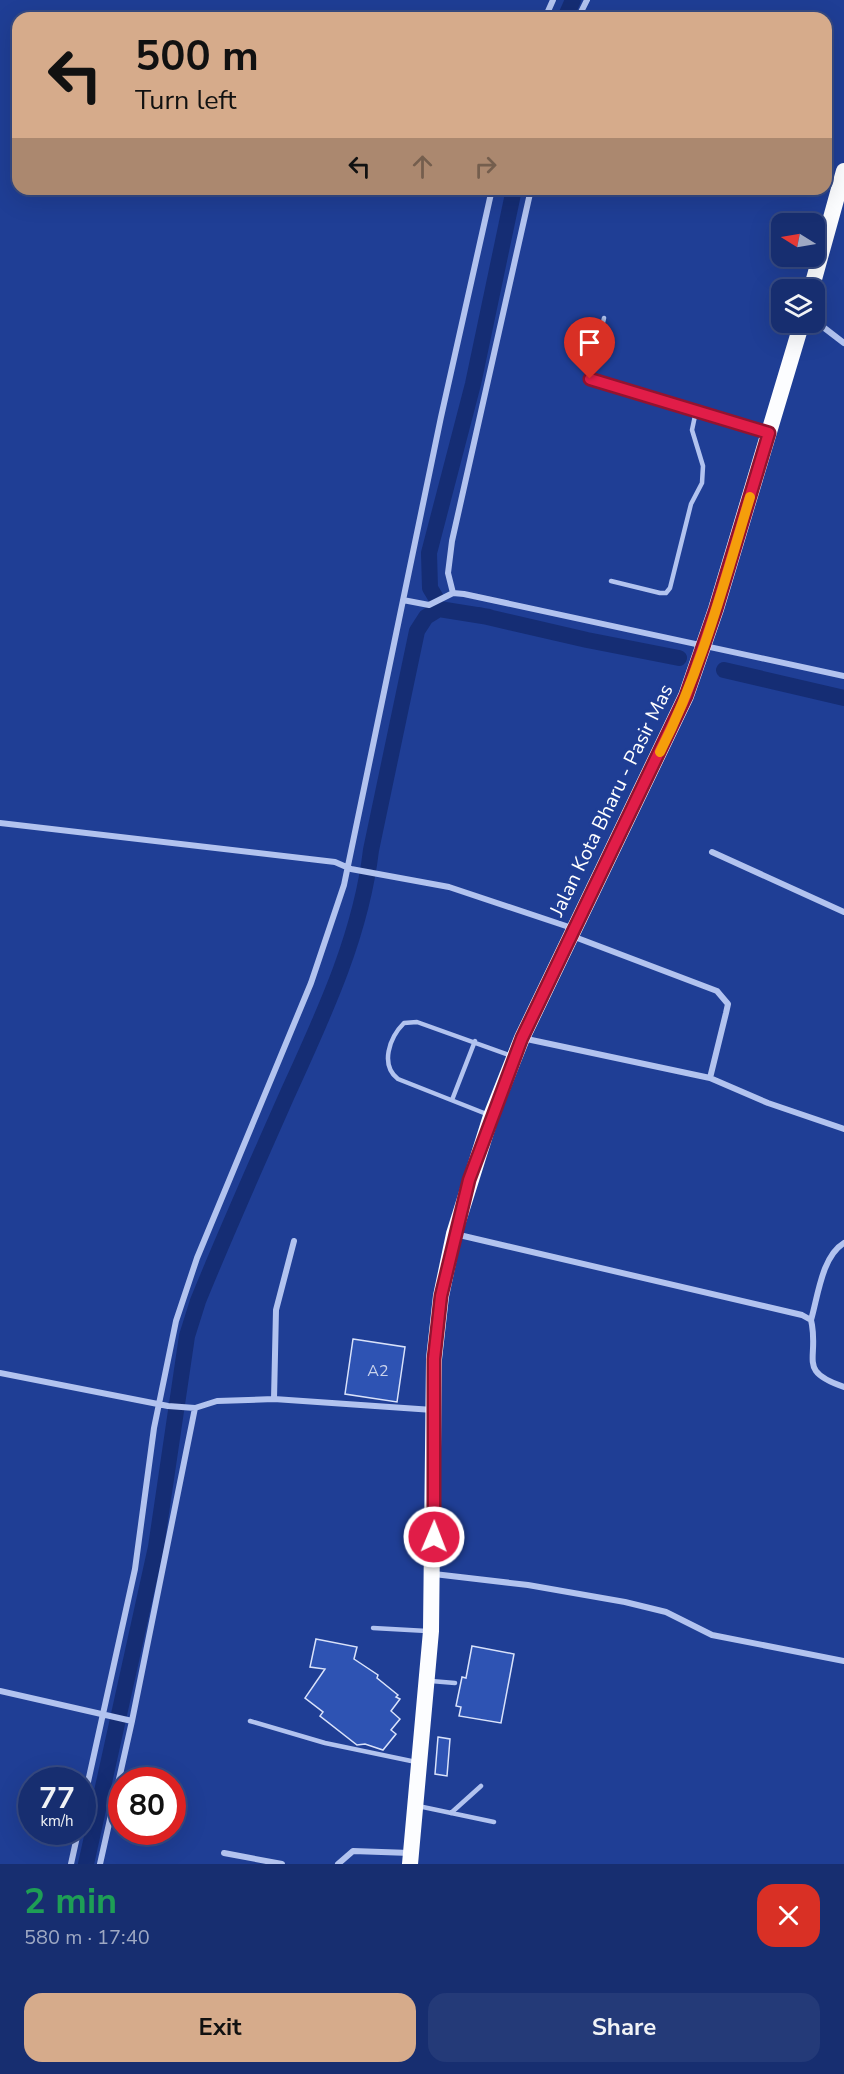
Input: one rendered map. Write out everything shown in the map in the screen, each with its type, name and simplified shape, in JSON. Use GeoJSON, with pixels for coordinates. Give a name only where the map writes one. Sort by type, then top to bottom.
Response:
{"type":"FeatureCollection","features":[{"type":"Feature","properties":{"kind":"highway"},"geometry":{"type":"LineString","coordinates":[[814,279],[844,171]]}},
{"type":"Feature","properties":{"kind":"highway","name":"Jalan Kota Bharu - Pasir Mas"},"geometry":{"type":"LineString","coordinates":[[411,1859],[428,1681],[434,1574],[433,1410],[441,1296],[454,1234],[491,1116],[514,1056],[571,932],[664,744],[704,647],[798,333]]}},
{"type":"Feature","properties":{"kind":"street"},"geometry":{"type":"LineString","coordinates":[[92,1767],[135,1569],[158,1405],[185,1290],[311,983],[335,915],[491,195]]}},
{"type":"Feature","properties":{"kind":"street"},"geometry":{"type":"LineString","coordinates":[[453,593],[448,573],[450,551],[530,195]]}},
{"type":"Feature","properties":{"kind":"street"},"geometry":{"type":"LineString","coordinates":[[825,328],[844,343]]}},
{"type":"Feature","properties":{"kind":"street"},"geometry":{"type":"LineString","coordinates":[[403,600],[429,605],[453,593],[844,676]]}},
{"type":"Feature","properties":{"kind":"street"},"geometry":{"type":"LineString","coordinates":[[0,823],[324,861],[374,874],[459,890],[704,985],[724,997],[728,1004],[710,1078]]}},
{"type":"Feature","properties":{"kind":"street"},"geometry":{"type":"LineString","coordinates":[[712,852],[844,912]]}},
{"type":"Feature","properties":{"kind":"street"},"geometry":{"type":"LineString","coordinates":[[522,1038],[710,1078],[753,1097],[844,1129]]}},
{"type":"Feature","properties":{"kind":"street"},"geometry":{"type":"LineString","coordinates":[[454,1234],[801,1315],[811,1320]]}},
{"type":"Feature","properties":{"kind":"street"},"geometry":{"type":"LineString","coordinates":[[274,1399],[276,1310],[294,1240]]}},
{"type":"Feature","properties":{"kind":"street"},"geometry":{"type":"LineString","coordinates":[[844,1243],[834,1250],[828,1262],[811,1320],[814,1334],[813,1367],[821,1378],[844,1387]]}},
{"type":"Feature","properties":{"kind":"street"},"geometry":{"type":"LineString","coordinates":[[0,1373],[168,1406],[192,1408],[217,1401],[274,1399],[433,1410]]}},
{"type":"Feature","properties":{"kind":"street"},"geometry":{"type":"LineString","coordinates":[[100,1864],[192,1408]]}},
{"type":"Feature","properties":{"kind":"street"},"geometry":{"type":"LineString","coordinates":[[434,1574],[528,1585],[625,1602],[666,1612],[712,1635],[844,1661]]}},
{"type":"Feature","properties":{"kind":"street"},"geometry":{"type":"LineString","coordinates":[[0,1691],[129,1720]]}},
{"type":"Feature","properties":{"kind":"street"},"geometry":{"type":"LineString","coordinates":[[71,1864],[75,1845]]}},
{"type":"Feature","properties":{"kind":"street"},"geometry":{"type":"LineString","coordinates":[[338,1864],[353,1851],[411,1859]]}},
{"type":"Feature","properties":{"kind":"street"},"geometry":{"type":"LineString","coordinates":[[224,1853],[282,1864]]}},
{"type":"Feature","properties":{"kind":"lane"},"geometry":{"type":"LineString","coordinates":[[604,318],[590,379],[769,433]]}},
{"type":"Feature","properties":{"kind":"lane"},"geometry":{"type":"LineString","coordinates":[[610,581],[660,593],[670,588],[691,504],[702,483],[703,466],[692,430],[696,411]]}},
{"type":"Feature","properties":{"kind":"lane"},"geometry":{"type":"LineString","coordinates":[[491,1116],[398,1079],[389,1072],[387,1060],[397,1030],[404,1023],[417,1022],[514,1056]]}},
{"type":"Feature","properties":{"kind":"lane"},"geometry":{"type":"LineString","coordinates":[[452,1100],[475,1041]]}},
{"type":"Feature","properties":{"kind":"lane"},"geometry":{"type":"LineString","coordinates":[[373,1628],[431,1631]]}},
{"type":"Feature","properties":{"kind":"lane"},"geometry":{"type":"LineString","coordinates":[[428,1681],[455,1683]]}},
{"type":"Feature","properties":{"kind":"lane"},"geometry":{"type":"LineString","coordinates":[[250,1721],[344,1748],[420,1762]]}},
{"type":"Feature","properties":{"kind":"lane"},"geometry":{"type":"LineString","coordinates":[[451,1812],[481,1786]]}},
{"type":"Feature","properties":{"kind":"lane"},"geometry":{"type":"LineString","coordinates":[[416,1806],[494,1822]]}},
{"type":"Feature","properties":{"kind":"building"},"geometry":{"type":"Polygon","coordinates":[[[353,1339],[405,1347],[397,1402],[345,1394],[353,1339]]]}},
{"type":"Feature","properties":{"kind":"building"},"geometry":{"type":"Polygon","coordinates":[[[316,1639],[357,1647],[354,1659],[378,1675],[377,1678],[398,1695],[396,1697],[400,1699],[391,1711],[400,1719],[391,1730],[396,1734],[383,1750],[365,1744],[357,1745],[320,1716],[323,1712],[305,1698],[325,1669],[310,1667],[316,1639]]]}},
{"type":"Feature","properties":{"kind":"building"},"geometry":{"type":"Polygon","coordinates":[[[472,1646],[514,1654],[501,1723],[459,1716],[461,1707],[456,1706],[462,1677],[466,1678],[472,1646]]]}},
{"type":"Feature","properties":{"kind":"building"},"geometry":{"type":"Polygon","coordinates":[[[438,1737],[450,1739],[447,1776],[435,1774],[438,1737]]]}},
{"type":"Feature","properties":{"kind":"waterway"},"geometry":{"type":"LineString","coordinates":[[568,12],[573,0]]}},
{"type":"Feature","properties":{"kind":"waterway"},"geometry":{"type":"LineString","coordinates":[[436,598],[430,588],[429,553],[473,384],[513,195]]}},
{"type":"Feature","properties":{"kind":"waterway"},"geometry":{"type":"LineString","coordinates":[[86,1864],[156,1547],[187,1336],[198,1301],[327,1005],[350,944],[366,882],[417,631],[426,617],[439,609],[489,617]]}},
{"type":"Feature","properties":{"kind":"waterway"},"geometry":{"type":"LineString","coordinates":[[479,615],[679,658]]}},
{"type":"Feature","properties":{"kind":"waterway"},"geometry":{"type":"LineString","coordinates":[[724,670],[844,698]]}},
{"type":"Feature","properties":{"kind":"slow traffic"},"geometry":{"type":"LineString","coordinates":[[660,752],[686,696],[704,647],[750,497]]}},
{"type":"Feature","properties":{"kind":"route"},"geometry":{"type":"LineString","coordinates":[[434,1537],[434,1359],[441,1296],[454,1234],[469,1180],[522,1038],[597,876],[686,696],[716,609],[769,433],[590,379]]}}]}
